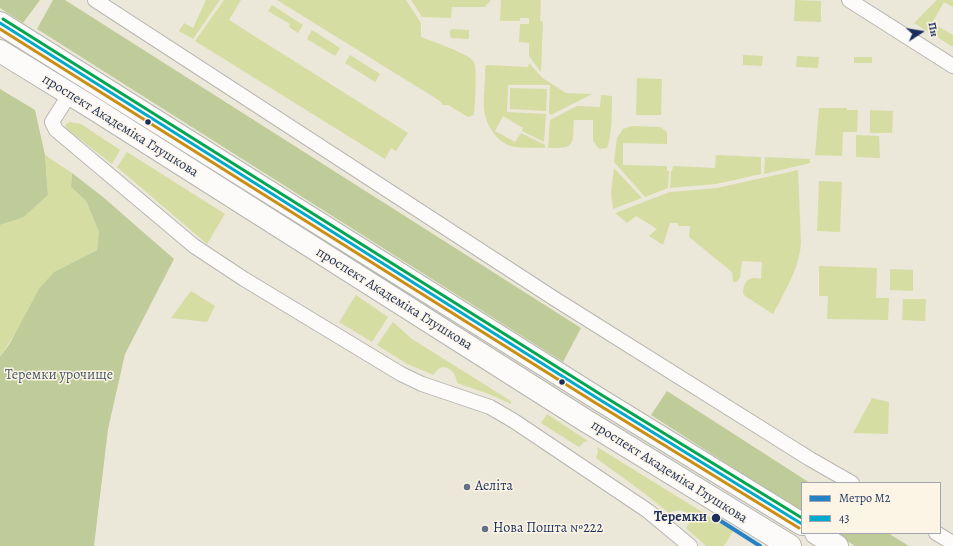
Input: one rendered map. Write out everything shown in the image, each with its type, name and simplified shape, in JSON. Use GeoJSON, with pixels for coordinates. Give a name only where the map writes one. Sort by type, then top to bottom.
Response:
{"type":"FeatureCollection","features":[{"type":"Feature","properties":{"kind":"highway","name":"проспект Академіка Глушкова"},"geometry":{"type":"LineString","coordinates":[[0,23],[570,381],[801,523]]}},
{"type":"Feature","properties":{"kind":"highway","name":"проспект Академіка Глушкова"},"geometry":{"type":"LineString","coordinates":[[0,51],[69,95],[96,110],[583,419],[790,546]]}},
{"type":"Feature","properties":{"kind":"highway"},"geometry":{"type":"LineString","coordinates":[[818,534],[837,546]]}},
{"type":"Feature","properties":{"kind":"street"},"geometry":{"type":"LineString","coordinates":[[95,0],[555,299],[850,482]]}},
{"type":"Feature","properties":{"kind":"street"},"geometry":{"type":"LineString","coordinates":[[849,0],[953,66]]}},
{"type":"Feature","properties":{"kind":"street"},"geometry":{"type":"LineString","coordinates":[[69,95],[52,122],[56,130],[194,246],[244,280],[401,374],[422,384],[490,407],[514,421],[648,511],[690,546]]}},
{"type":"Feature","properties":{"kind":"street"},"geometry":{"type":"LineString","coordinates":[[938,534],[953,543]]}},
{"type":"Feature","properties":{"kind":"green space"},"geometry":{"type":"Polygon","coordinates":[[[0,0],[40,0],[23,23],[0,8],[0,0]]]}},
{"type":"Feature","properties":{"kind":"green space"},"geometry":{"type":"Polygon","coordinates":[[[53,0],[65,0],[581,328],[563,362],[37,29],[53,0]]]}},
{"type":"Feature","properties":{"kind":"green space"},"geometry":{"type":"Polygon","coordinates":[[[206,0],[220,0],[193,39],[179,31],[184,23],[193,28],[206,0]]]}},
{"type":"Feature","properties":{"kind":"green space"},"geometry":{"type":"Polygon","coordinates":[[[224,0],[241,0],[229,20],[408,133],[396,151],[391,148],[385,159],[195,41],[224,0]]]}},
{"type":"Feature","properties":{"kind":"green space"},"geometry":{"type":"Polygon","coordinates":[[[277,0],[406,0],[421,23],[421,37],[465,55],[474,62],[476,79],[474,115],[468,117],[448,105],[443,105],[440,101],[277,0]]]}},
{"type":"Feature","properties":{"kind":"green space"},"geometry":{"type":"Polygon","coordinates":[[[411,0],[491,0],[485,7],[452,7],[451,18],[422,17],[411,0]]]}},
{"type":"Feature","properties":{"kind":"green space"},"geometry":{"type":"Polygon","coordinates":[[[501,0],[541,0],[540,20],[543,22],[541,72],[529,56],[529,43],[519,42],[520,24],[529,24],[529,18],[520,18],[520,21],[500,21],[501,0]]]}},
{"type":"Feature","properties":{"kind":"green space"},"geometry":{"type":"Polygon","coordinates":[[[795,0],[821,1],[821,22],[794,21],[795,0]]]}},
{"type":"Feature","properties":{"kind":"green space"},"geometry":{"type":"Polygon","coordinates":[[[937,0],[953,0],[953,7],[944,2],[932,23],[953,35],[953,47],[914,23],[937,0]]]}},
{"type":"Feature","properties":{"kind":"green space"},"geometry":{"type":"Polygon","coordinates":[[[272,5],[303,25],[298,33],[289,27],[290,24],[268,11],[272,5]]]}},
{"type":"Feature","properties":{"kind":"green space"},"geometry":{"type":"Polygon","coordinates":[[[452,29],[469,30],[469,38],[451,38],[450,31],[452,29]]]}},
{"type":"Feature","properties":{"kind":"green space"},"geometry":{"type":"Polygon","coordinates":[[[312,30],[340,48],[335,56],[307,39],[312,30]]]}},
{"type":"Feature","properties":{"kind":"green space"},"geometry":{"type":"Polygon","coordinates":[[[350,55],[380,74],[375,82],[345,63],[350,55]]]}},
{"type":"Feature","properties":{"kind":"green space"},"geometry":{"type":"Polygon","coordinates":[[[743,55],[763,56],[762,66],[743,65],[743,55]]]}},
{"type":"Feature","properties":{"kind":"green space"},"geometry":{"type":"Polygon","coordinates":[[[797,56],[819,57],[818,68],[796,67],[797,56]]]}},
{"type":"Feature","properties":{"kind":"green space"},"geometry":{"type":"Polygon","coordinates":[[[854,57],[872,57],[872,63],[854,63],[854,57]]]}},
{"type":"Feature","properties":{"kind":"green space"},"geometry":{"type":"Polygon","coordinates":[[[529,63],[544,79],[566,93],[592,94],[551,115],[549,113],[550,85],[508,85],[507,112],[546,114],[544,142],[522,131],[523,128],[503,116],[495,131],[515,142],[521,133],[545,145],[545,148],[519,147],[505,144],[492,131],[486,120],[484,98],[486,65],[528,67],[529,63]]]}},
{"type":"Feature","properties":{"kind":"green space"},"geometry":{"type":"Polygon","coordinates":[[[637,78],[662,79],[661,115],[636,115],[637,78]]]}},
{"type":"Feature","properties":{"kind":"green space"},"geometry":{"type":"Polygon","coordinates":[[[510,88],[547,89],[546,111],[510,109],[510,88]]]}},
{"type":"Feature","properties":{"kind":"green space"},"geometry":{"type":"Polygon","coordinates":[[[0,89],[35,110],[45,155],[48,195],[24,217],[0,225],[0,89]]]}},
{"type":"Feature","properties":{"kind":"green space"},"geometry":{"type":"Polygon","coordinates":[[[601,95],[612,96],[611,130],[607,148],[599,149],[593,141],[593,120],[574,120],[573,140],[571,143],[564,147],[548,148],[550,120],[577,106],[600,107],[601,95]]]}},
{"type":"Feature","properties":{"kind":"green space"},"geometry":{"type":"Polygon","coordinates":[[[819,108],[847,108],[847,110],[858,110],[857,132],[843,132],[842,156],[815,155],[819,108]]]}},
{"type":"Feature","properties":{"kind":"green space"},"geometry":{"type":"Polygon","coordinates":[[[870,110],[893,111],[892,133],[870,133],[870,110]]]}},
{"type":"Feature","properties":{"kind":"green space"},"geometry":{"type":"Polygon","coordinates":[[[70,122],[81,124],[120,150],[112,164],[67,129],[65,125],[70,122]]]}},
{"type":"Feature","properties":{"kind":"green space"},"geometry":{"type":"Polygon","coordinates":[[[632,126],[660,127],[667,132],[667,144],[623,143],[623,165],[667,166],[667,171],[669,171],[668,188],[645,197],[614,162],[617,138],[623,129],[632,126]]]}},
{"type":"Feature","properties":{"kind":"green space"},"geometry":{"type":"Polygon","coordinates":[[[856,135],[879,136],[880,158],[856,157],[856,135]]]}},
{"type":"Feature","properties":{"kind":"green space"},"geometry":{"type":"Polygon","coordinates":[[[127,152],[225,214],[207,244],[117,167],[127,152]]]}},
{"type":"Feature","properties":{"kind":"green space"},"geometry":{"type":"Polygon","coordinates":[[[45,155],[72,173],[71,187],[86,201],[99,232],[97,250],[54,272],[0,357],[0,225],[24,217],[48,195],[45,155]]]}},
{"type":"Feature","properties":{"kind":"green space"},"geometry":{"type":"Polygon","coordinates":[[[716,155],[761,157],[761,174],[716,184],[670,188],[671,171],[673,166],[715,168],[716,155]]]}},
{"type":"Feature","properties":{"kind":"green space"},"geometry":{"type":"Polygon","coordinates":[[[765,157],[810,159],[810,163],[764,174],[765,157]]]}},
{"type":"Feature","properties":{"kind":"green space"},"geometry":{"type":"Polygon","coordinates":[[[614,168],[642,198],[613,209],[611,193],[614,168]]]}},
{"type":"Feature","properties":{"kind":"green space"},"geometry":{"type":"Polygon","coordinates":[[[798,170],[801,243],[800,253],[791,280],[773,314],[745,296],[743,293],[748,280],[753,278],[761,279],[762,262],[742,261],[740,278],[736,282],[733,282],[732,272],[689,237],[690,226],[678,226],[678,223],[670,223],[663,245],[649,236],[657,229],[636,216],[627,223],[615,213],[670,192],[717,188],[798,170]]]}},
{"type":"Feature","properties":{"kind":"green space","name":"Теремки урочище"},"geometry":{"type":"Polygon","coordinates":[[[72,173],[103,197],[174,259],[125,354],[108,429],[94,546],[0,546],[0,357],[10,343],[39,289],[54,272],[97,250],[99,232],[86,201],[71,187],[72,173]]]}},
{"type":"Feature","properties":{"kind":"green space"},"geometry":{"type":"Polygon","coordinates":[[[819,181],[842,182],[840,232],[817,231],[819,181]]]}},
{"type":"Feature","properties":{"kind":"green space"},"geometry":{"type":"Polygon","coordinates":[[[819,266],[877,268],[876,298],[889,298],[888,320],[827,319],[828,296],[819,296],[819,266]]]}},
{"type":"Feature","properties":{"kind":"green space"},"geometry":{"type":"Polygon","coordinates":[[[890,269],[913,270],[913,291],[890,290],[890,269]]]}},
{"type":"Feature","properties":{"kind":"green space"},"geometry":{"type":"Polygon","coordinates":[[[191,291],[215,306],[207,322],[171,318],[191,291]]]}},
{"type":"Feature","properties":{"kind":"green space"},"geometry":{"type":"Polygon","coordinates":[[[356,295],[388,317],[372,342],[339,322],[356,295]]]}},
{"type":"Feature","properties":{"kind":"green space"},"geometry":{"type":"Polygon","coordinates":[[[903,299],[926,299],[925,321],[902,320],[903,299]]]}},
{"type":"Feature","properties":{"kind":"green space"},"geometry":{"type":"Polygon","coordinates":[[[393,322],[412,339],[511,401],[511,404],[489,394],[457,383],[454,374],[448,368],[440,368],[434,375],[407,364],[377,345],[393,322]]]}},
{"type":"Feature","properties":{"kind":"green space"},"geometry":{"type":"Polygon","coordinates":[[[667,391],[808,482],[801,482],[801,511],[651,415],[667,391]]]}},
{"type":"Feature","properties":{"kind":"green space"},"geometry":{"type":"Polygon","coordinates":[[[872,398],[889,402],[888,434],[853,433],[872,398]]]}},
{"type":"Feature","properties":{"kind":"green space"},"geometry":{"type":"Polygon","coordinates":[[[547,414],[588,441],[584,442],[579,447],[541,423],[547,414]]]}},
{"type":"Feature","properties":{"kind":"green space"},"geometry":{"type":"Polygon","coordinates":[[[597,447],[733,531],[724,546],[706,546],[686,528],[690,522],[685,512],[676,510],[669,513],[596,458],[598,452],[597,447]]]}},
{"type":"Feature","properties":{"kind":"green space"},"geometry":{"type":"Polygon","coordinates":[[[837,534],[890,534],[909,546],[855,546],[837,534]]]}},
{"type":"Feature","properties":{"kind":"metro line","name":"M2"},"geometry":{"type":"LineString","coordinates":[[716,518],[760,546]]}},
{"type":"Feature","properties":{"kind":"transit line"},"geometry":{"type":"LineString","coordinates":[[3,19],[600,394],[801,517]]}},
{"type":"Feature","properties":{"kind":"transit line","name":"43"},"geometry":{"type":"LineString","coordinates":[[0,23],[597,398],[801,523]]}},
{"type":"Feature","properties":{"kind":"transit line"},"geometry":{"type":"LineString","coordinates":[[0,29],[594,402],[799,528]]}},
{"type":"Feature","properties":{"kind":"place","name":"Аеліта"},"geometry":{"type":"Point","coordinates":[467,487]}},
{"type":"Feature","properties":{"kind":"place","name":"Теремки"},"geometry":{"type":"Point","coordinates":[716,518]}},
{"type":"Feature","properties":{"kind":"place","name":"Нова Пошта №222"},"geometry":{"type":"Point","coordinates":[485,529]}}]}
